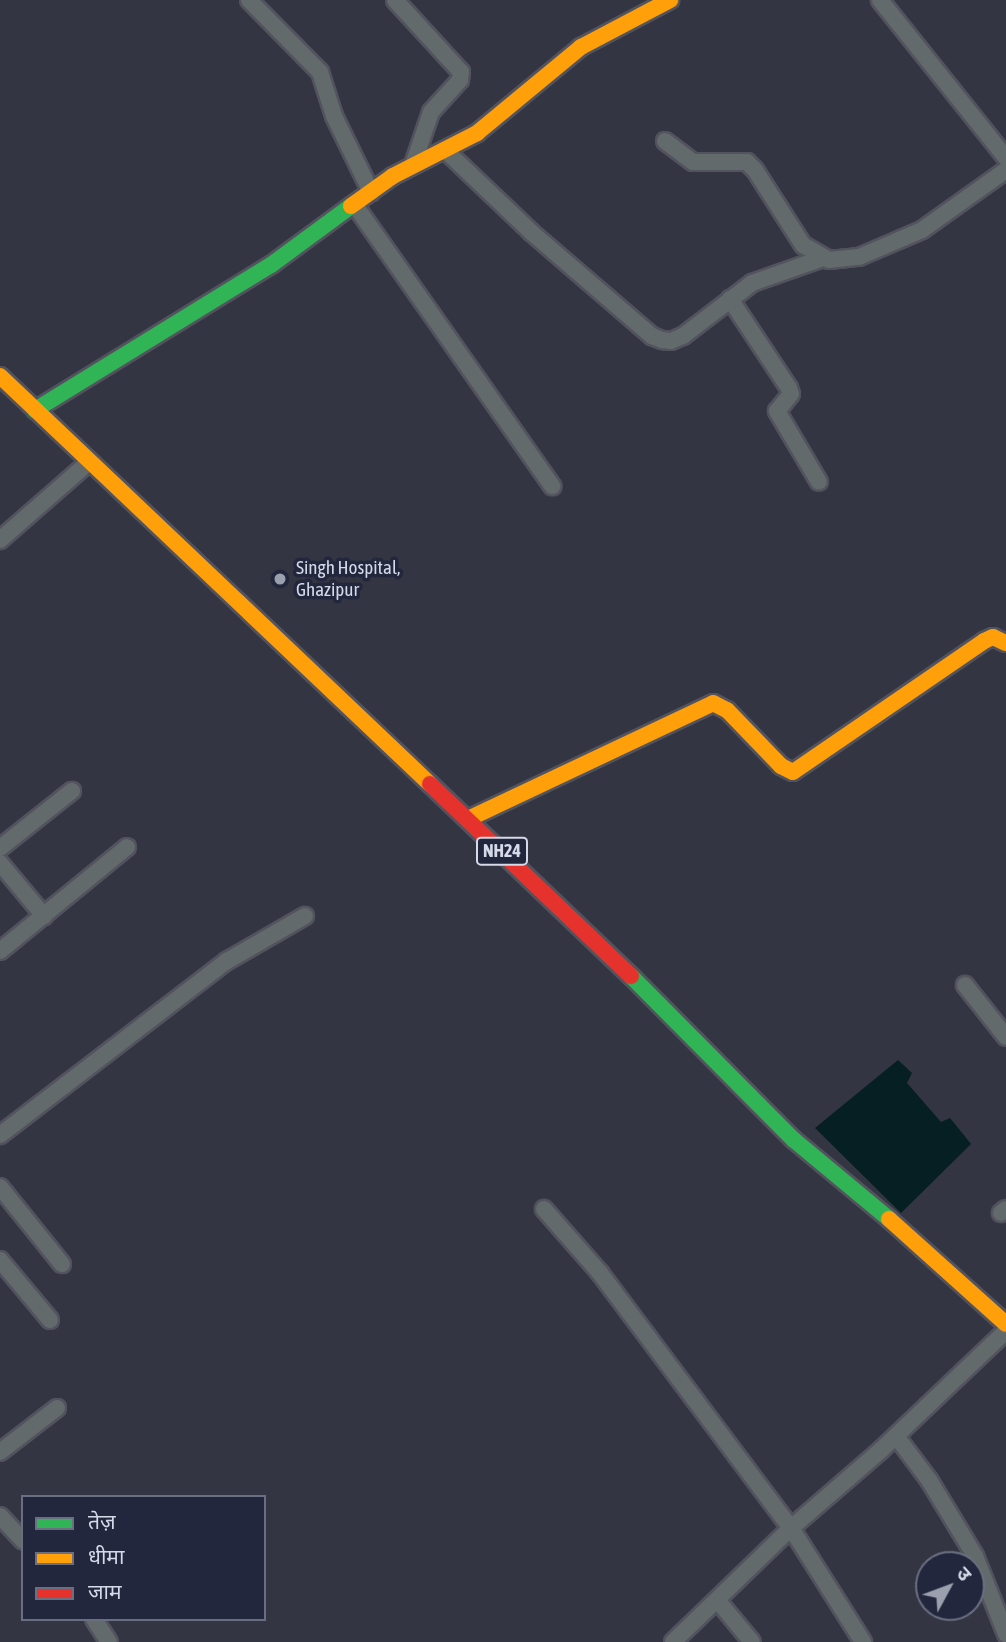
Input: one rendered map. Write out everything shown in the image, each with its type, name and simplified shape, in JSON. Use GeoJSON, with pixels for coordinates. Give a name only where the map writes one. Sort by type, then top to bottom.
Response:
{"type":"FeatureCollection","features":[{"type":"Feature","properties":{"kind":"main road"},"geometry":{"type":"LineString","coordinates":[[35,410],[271,265],[371,192],[413,165],[477,133],[581,47],[670,0]]}},
{"type":"Feature","properties":{"kind":"main road","name":"NH24"},"geometry":{"type":"LineString","coordinates":[[0,376],[611,956],[794,1140],[901,1229],[1006,1324]]}},
{"type":"Feature","properties":{"kind":"main road"},"geometry":{"type":"LineString","coordinates":[[468,819],[713,703],[727,710],[781,766],[793,772],[984,640],[993,637],[1006,643]]}},
{"type":"Feature","properties":{"kind":"street"},"geometry":{"type":"LineString","coordinates":[[249,0],[320,72],[334,116],[371,192]]}},
{"type":"Feature","properties":{"kind":"street"},"geometry":{"type":"LineString","coordinates":[[395,0],[461,72],[460,80],[431,112],[413,165]]}},
{"type":"Feature","properties":{"kind":"street"},"geometry":{"type":"LineString","coordinates":[[880,0],[1006,158]]}},
{"type":"Feature","properties":{"kind":"street"},"geometry":{"type":"LineString","coordinates":[[666,141],[692,162],[737,159],[747,162],[755,170],[803,245],[823,258],[844,261],[922,230],[1006,170]]}},
{"type":"Feature","properties":{"kind":"street"},"geometry":{"type":"LineString","coordinates":[[445,150],[531,232],[652,336],[671,341],[683,336],[752,283],[823,258]]}},
{"type":"Feature","properties":{"kind":"street"},"geometry":{"type":"LineString","coordinates":[[354,204],[552,486]]}},
{"type":"Feature","properties":{"kind":"street"},"geometry":{"type":"LineString","coordinates":[[730,299],[789,388],[791,394],[777,411],[820,482]]}},
{"type":"Feature","properties":{"kind":"street"},"geometry":{"type":"LineString","coordinates":[[0,540],[89,462]]}},
{"type":"Feature","properties":{"kind":"street"},"geometry":{"type":"LineString","coordinates":[[0,848],[72,791]]}},
{"type":"Feature","properties":{"kind":"street"},"geometry":{"type":"LineString","coordinates":[[0,951],[127,847]]}},
{"type":"Feature","properties":{"kind":"street"},"geometry":{"type":"LineString","coordinates":[[0,863],[44,916]]}},
{"type":"Feature","properties":{"kind":"street"},"geometry":{"type":"LineString","coordinates":[[0,1135],[227,961],[305,916]]}},
{"type":"Feature","properties":{"kind":"street"},"geometry":{"type":"LineString","coordinates":[[965,985],[1006,1037]]}},
{"type":"Feature","properties":{"kind":"street"},"geometry":{"type":"LineString","coordinates":[[0,1187],[62,1264]]}},
{"type":"Feature","properties":{"kind":"street"},"geometry":{"type":"LineString","coordinates":[[544,1209],[600,1273],[791,1528],[863,1642]]}},
{"type":"Feature","properties":{"kind":"street"},"geometry":{"type":"LineString","coordinates":[[0,1261],[50,1320]]}},
{"type":"Feature","properties":{"kind":"street"},"geometry":{"type":"LineString","coordinates":[[673,1642],[791,1528],[896,1436],[1006,1331]]}},
{"type":"Feature","properties":{"kind":"street"},"geometry":{"type":"LineString","coordinates":[[0,1452],[57,1408]]}},
{"type":"Feature","properties":{"kind":"street"},"geometry":{"type":"LineString","coordinates":[[896,1436],[917,1462],[975,1556],[985,1575],[998,1620],[1006,1634]]}},
{"type":"Feature","properties":{"kind":"street"},"geometry":{"type":"LineString","coordinates":[[0,1516],[21,1539]]}},
{"type":"Feature","properties":{"kind":"street"},"geometry":{"type":"LineString","coordinates":[[718,1601],[752,1642]]}},
{"type":"Feature","properties":{"kind":"street"},"geometry":{"type":"LineString","coordinates":[[95,1621],[109,1642]]}},
{"type":"Feature","properties":{"kind":"shaded area"},"geometry":{"type":"Polygon","coordinates":[[[898,1060],[912,1073],[907,1083],[941,1122],[950,1118],[971,1144],[901,1213],[815,1128],[898,1060]]]}},
{"type":"Feature","properties":{"kind":"traffic: fast"},"geometry":{"type":"LineString","coordinates":[[35,410],[271,265],[351,206]]}},
{"type":"Feature","properties":{"kind":"traffic: fast"},"geometry":{"type":"LineString","coordinates":[[631,976],[794,1140],[889,1219]]}},
{"type":"Feature","properties":{"kind":"traffic: slow"},"geometry":{"type":"LineString","coordinates":[[351,206],[393,176],[477,133],[581,47],[670,0]]}},
{"type":"Feature","properties":{"kind":"traffic: slow"},"geometry":{"type":"LineString","coordinates":[[0,376],[430,784]]}},
{"type":"Feature","properties":{"kind":"traffic: slow"},"geometry":{"type":"LineString","coordinates":[[468,819],[713,703],[727,710],[781,766],[793,772],[984,641],[993,637],[1006,643]]}},
{"type":"Feature","properties":{"kind":"traffic: slow"},"geometry":{"type":"LineString","coordinates":[[889,1219],[1006,1324]]}},
{"type":"Feature","properties":{"kind":"traffic: jam"},"geometry":{"type":"LineString","coordinates":[[430,784],[631,976]]}},
{"type":"Feature","properties":{"kind":"place","name":"Singh Hospital, Ghazipur"},"geometry":{"type":"Point","coordinates":[280,579]}}]}
